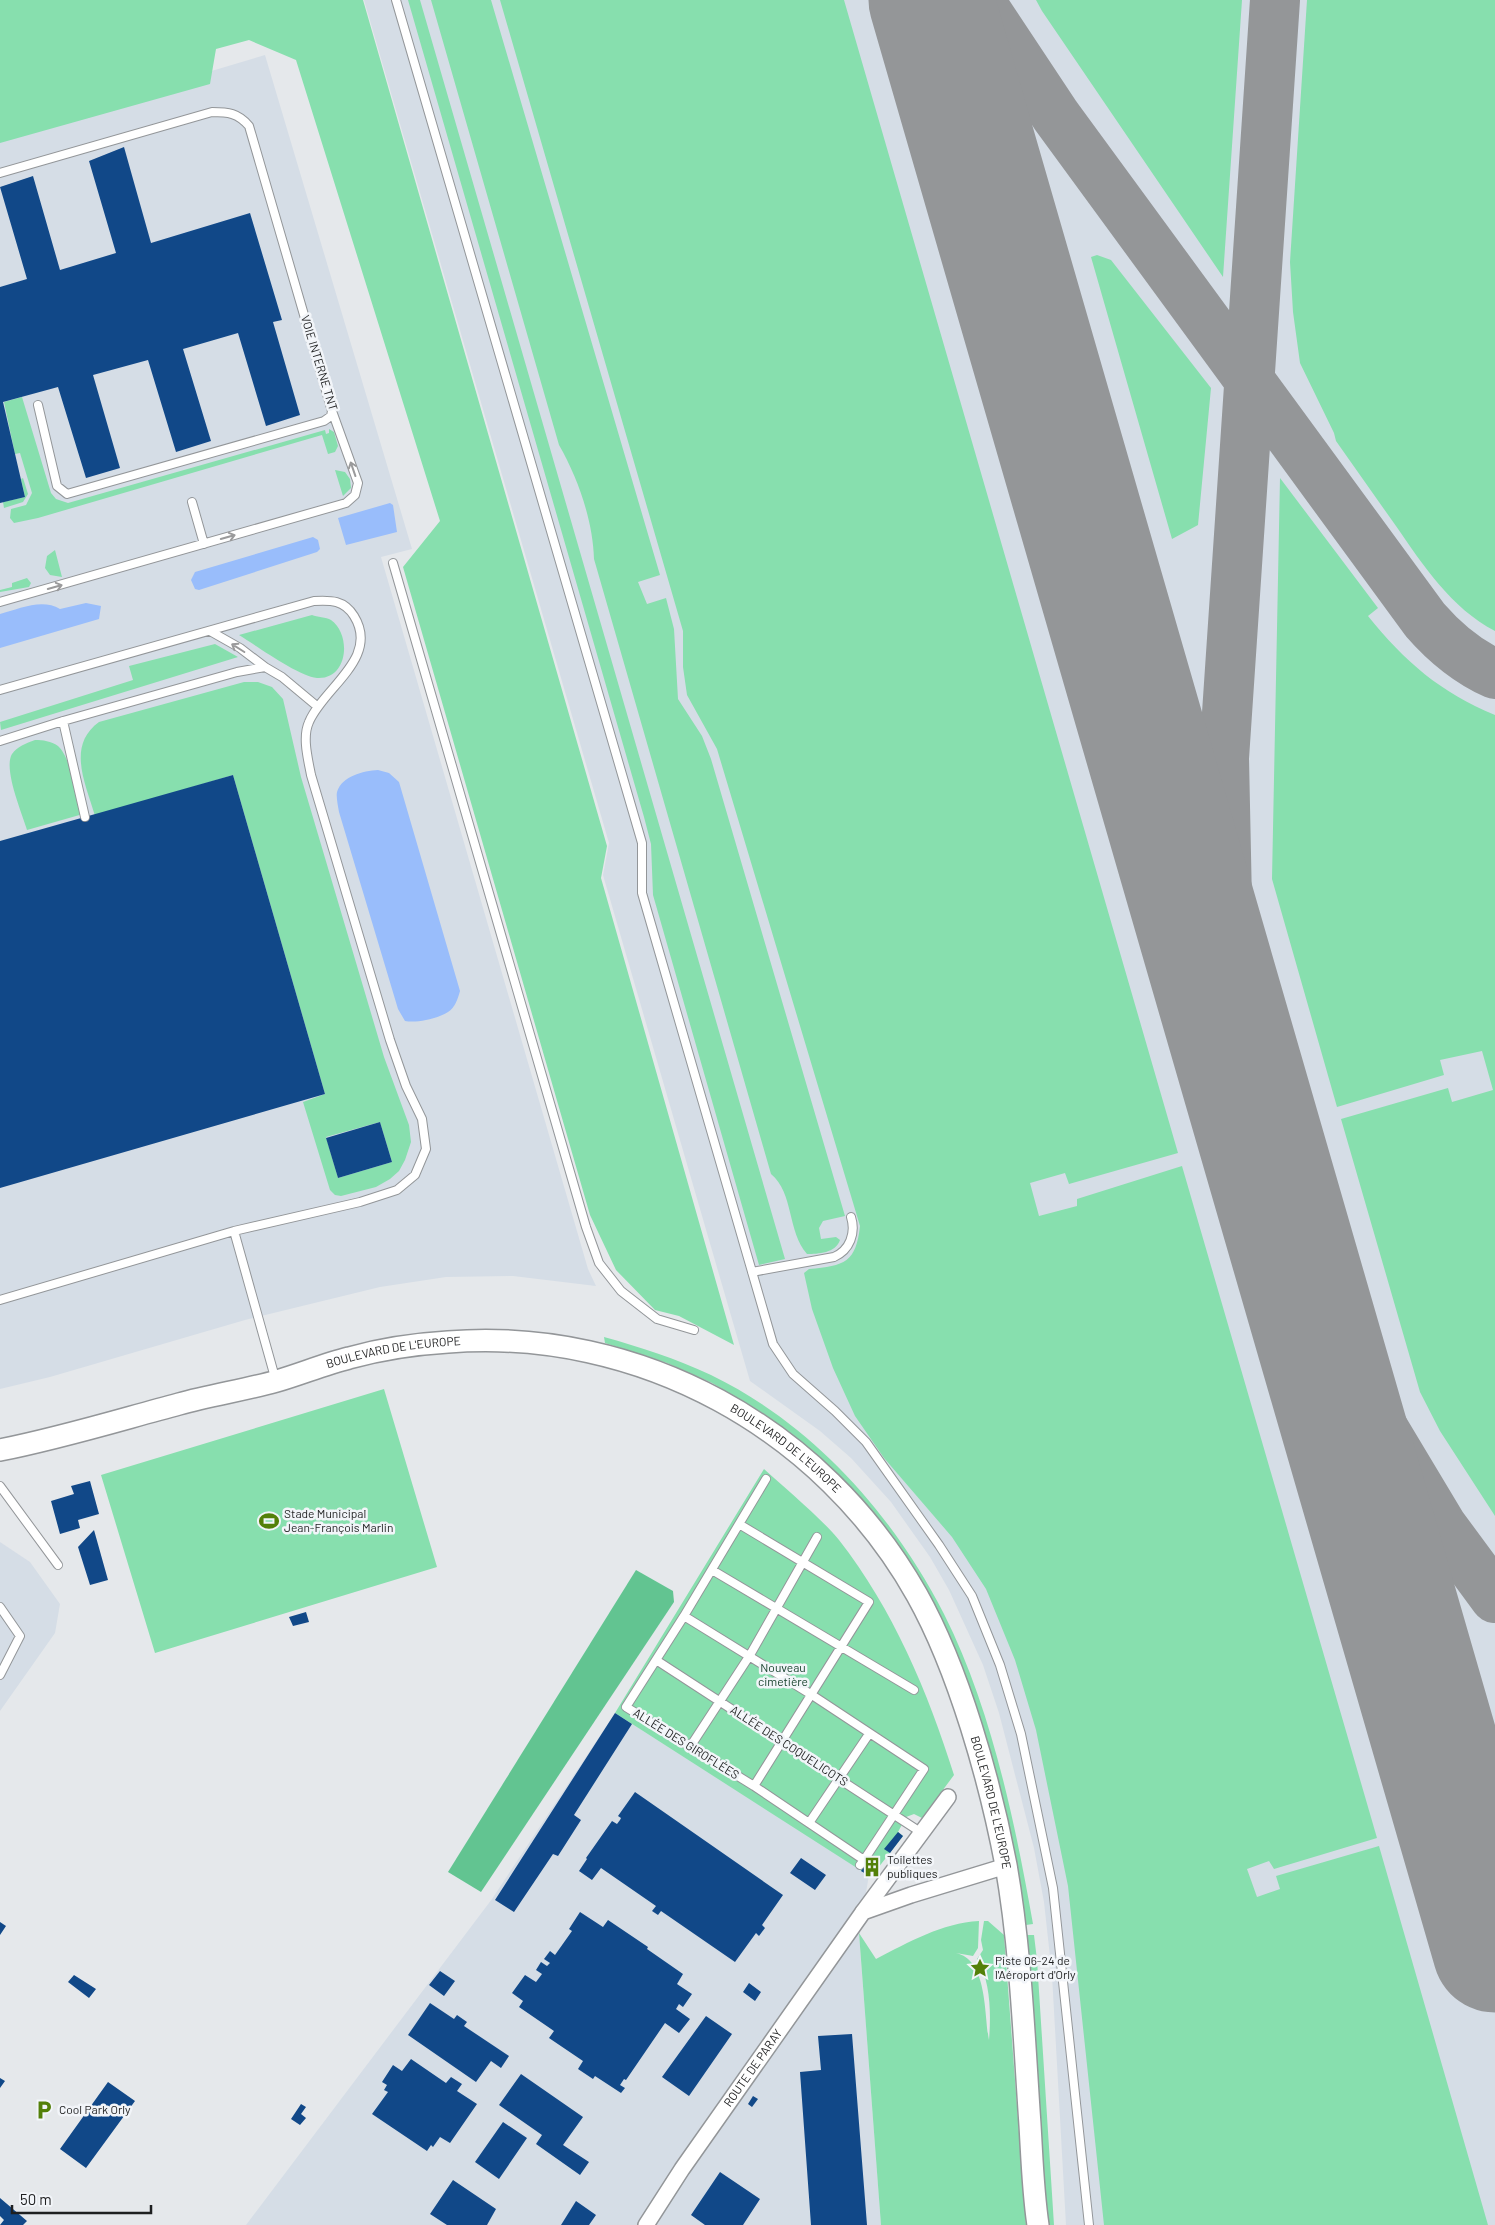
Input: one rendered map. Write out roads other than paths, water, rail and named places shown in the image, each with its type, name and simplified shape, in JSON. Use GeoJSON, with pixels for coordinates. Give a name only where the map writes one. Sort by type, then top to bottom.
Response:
{"type":"FeatureCollection","features":[{"type":"Feature","properties":{"kind":"main road","name":"BOULEVARD DE L'EUROPE"},"geometry":{"type":"LineString","coordinates":[[0,1450],[87,1430],[181,1403],[276,1381],[349,1358],[398,1348],[486,1340],[558,1345],[617,1357],[659,1372],[710,1395],[762,1426],[816,1468],[857,1510],[878,1536],[916,1594],[948,1662],[995,1814],[1006,1866],[1019,1973],[1036,2219]]}},
{"type":"Feature","properties":{"kind":"street","name":"ROUTE DE PARAY"},"geometry":{"type":"LineString","coordinates":[[646,2225],[682,2169],[863,1912],[948,1798]]}},
{"type":"Feature","properties":{"kind":"street"},"geometry":{"type":"LineString","coordinates":[[863,1912],[1006,1866]]}},
{"type":"Feature","properties":{"kind":"lane"},"geometry":{"type":"LineString","coordinates":[[396,0],[642,843],[642,893],[773,1344],[794,1374],[866,1442],[906,1498],[972,1596],[1000,1665],[1021,1734],[1053,1888],[1089,2225]]}},
{"type":"Feature","properties":{"kind":"lane","name":"VOIE INTERNE TNT"},"geometry":{"type":"LineString","coordinates":[[0,173],[212,112],[227,112],[243,118],[249,126],[332,411],[358,484],[355,495],[350,500],[4,601]]}},
{"type":"Feature","properties":{"kind":"lane"},"geometry":{"type":"LineString","coordinates":[[38,405],[57,486],[67,494],[324,421],[331,416],[332,411]]}},
{"type":"Feature","properties":{"kind":"lane"},"geometry":{"type":"LineString","coordinates":[[192,502],[204,544]]}},
{"type":"Feature","properties":{"kind":"lane"},"geometry":{"type":"LineString","coordinates":[[393,563],[586,1227],[599,1263],[621,1291],[657,1319],[694,1330]]}},
{"type":"Feature","properties":{"kind":"lane"},"geometry":{"type":"LineString","coordinates":[[0,690],[314,601],[340,602],[350,609],[358,621],[362,638],[359,654],[309,722],[306,738],[311,775],[390,1040],[406,1086],[422,1119],[426,1149],[415,1175],[397,1190],[360,1202],[234,1231],[0,1300]]}},
{"type":"Feature","properties":{"kind":"lane"},"geometry":{"type":"LineString","coordinates":[[210,631],[282,677],[318,708]]}},
{"type":"Feature","properties":{"kind":"lane"},"geometry":{"type":"LineString","coordinates":[[0,741],[63,721],[237,672],[266,666]]}},
{"type":"Feature","properties":{"kind":"lane"},"geometry":{"type":"LineString","coordinates":[[63,721],[86,817]]}},
{"type":"Feature","properties":{"kind":"lane"},"geometry":{"type":"LineString","coordinates":[[752,1272],[834,1257],[842,1253],[848,1246],[853,1230],[851,1217]]}},
{"type":"Feature","properties":{"kind":"lane"},"geometry":{"type":"LineString","coordinates":[[234,1231],[276,1381]]}},
{"type":"Feature","properties":{"kind":"lane"},"geometry":{"type":"LineString","coordinates":[[684,1616],[766,1479]]}},
{"type":"Feature","properties":{"kind":"lane"},"geometry":{"type":"LineString","coordinates":[[0,1486],[58,1565]]}},
{"type":"Feature","properties":{"kind":"lane"},"geometry":{"type":"LineString","coordinates":[[739,1524],[869,1602],[754,1786]]}},
{"type":"Feature","properties":{"kind":"lane"},"geometry":{"type":"LineString","coordinates":[[690,1747],[750,1655],[817,1537]]}},
{"type":"Feature","properties":{"kind":"lane"},"geometry":{"type":"LineString","coordinates":[[712,1570],[914,1690]]}},
{"type":"Feature","properties":{"kind":"lane"},"geometry":{"type":"LineString","coordinates":[[0,1607],[20,1636],[0,1675]]}},
{"type":"Feature","properties":{"kind":"lane","name":"ALLÉE DES GIROFLÉES"},"geometry":{"type":"LineString","coordinates":[[684,1616],[750,1655],[924,1769],[862,1862],[754,1786],[626,1707],[684,1616]]}},
{"type":"Feature","properties":{"kind":"lane","name":"ALLÉE DES COQUELICOTS"},"geometry":{"type":"LineString","coordinates":[[656,1660],[922,1833]]}},
{"type":"Feature","properties":{"kind":"lane"},"geometry":{"type":"LineString","coordinates":[[809,1823],[869,1734]]}},
{"type":"Feature","properties":{"kind":"water"},"geometry":{"type":"Polygon","coordinates":[[[390,503],[393,505],[397,532],[346,545],[338,518],[390,503]]]}},
{"type":"Feature","properties":{"kind":"water"},"geometry":{"type":"Polygon","coordinates":[[[313,537],[318,540],[320,549],[317,552],[199,590],[195,589],[191,580],[195,572],[313,537]]]}},
{"type":"Feature","properties":{"kind":"water"},"geometry":{"type":"Polygon","coordinates":[[[86,603],[101,606],[99,619],[0,648],[0,614],[38,604],[46,604],[60,609],[86,603]]]}},
{"type":"Feature","properties":{"kind":"water"},"geometry":{"type":"Polygon","coordinates":[[[378,770],[389,773],[399,782],[460,991],[453,1008],[438,1017],[427,1020],[405,1021],[398,1009],[339,812],[337,792],[343,782],[354,775],[378,770]]]}},
{"type":"Feature","properties":{"kind":"place","name":"Stade Municipal Jean-François Marlin"},"geometry":{"type":"Point","coordinates":[269,1521]}},
{"type":"Feature","properties":{"kind":"place","name":"Toilettes publiques"},"geometry":{"type":"Point","coordinates":[872,1867]}},
{"type":"Feature","properties":{"kind":"place","name":"Piste 06-24 de l'Aéroport d'Orly"},"geometry":{"type":"Point","coordinates":[980,1968]}},
{"type":"Feature","properties":{"kind":"place","name":"Cool Park Orly"},"geometry":{"type":"Point","coordinates":[44,2110]}},
{"type":"Feature","properties":{"kind":"park label","name":"Nouveau cimetière"},"geometry":{"type":"Point","coordinates":[783,1675]}}]}
